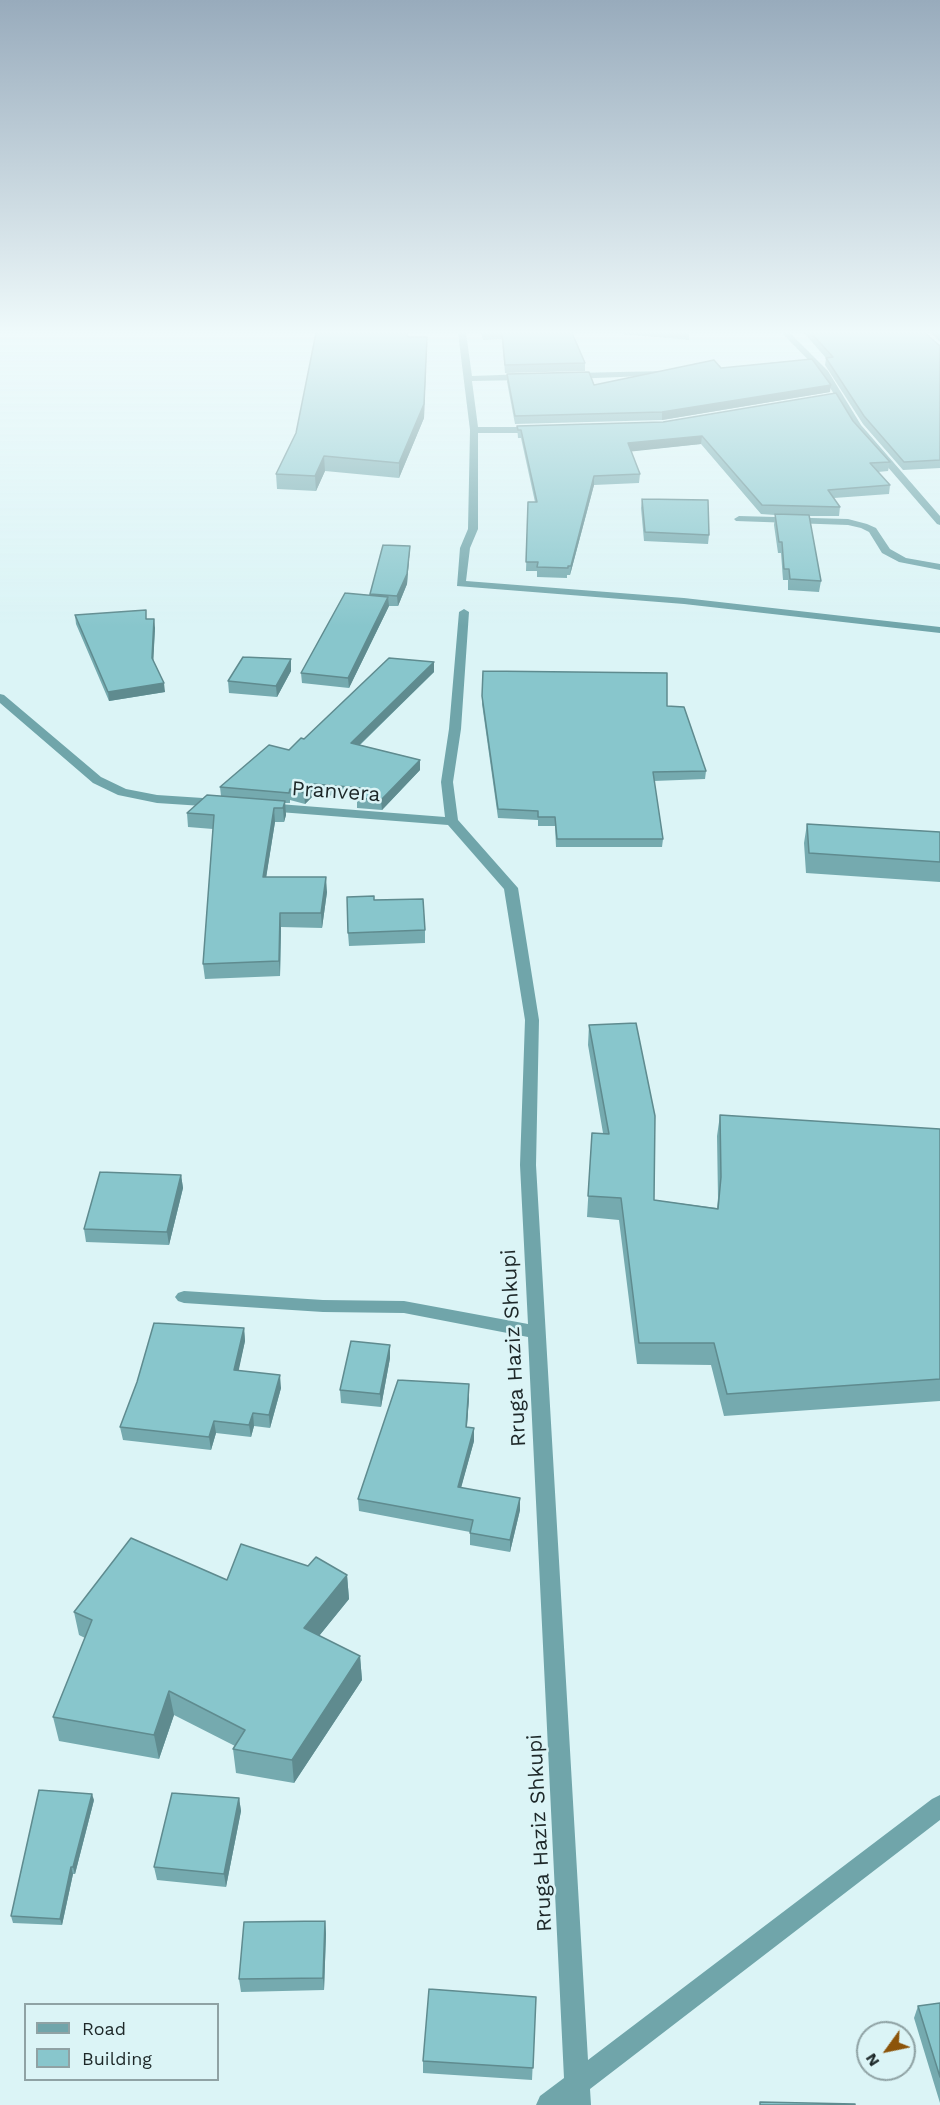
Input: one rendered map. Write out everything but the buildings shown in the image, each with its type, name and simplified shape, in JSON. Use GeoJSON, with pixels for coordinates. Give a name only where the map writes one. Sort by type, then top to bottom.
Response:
{"type":"FeatureCollection","features":[{"type":"Feature","properties":{"kind":"street"},"geometry":{"type":"LineString","coordinates":[[474,431],[473,529],[465,548],[461,585],[684,601],[940,630]]}},
{"type":"Feature","properties":{"kind":"street"},"geometry":{"type":"LineString","coordinates":[[862,431],[940,522]]}},
{"type":"Feature","properties":{"kind":"street"},"geometry":{"type":"LineString","coordinates":[[739,519],[848,522],[864,525],[873,530],[886,551],[903,560],[940,567]]}},
{"type":"Feature","properties":{"kind":"street"},"geometry":{"type":"LineString","coordinates":[[452,820],[447,782],[455,729],[464,612]]}},
{"type":"Feature","properties":{"kind":"street"},"geometry":{"type":"LineString","coordinates":[[0,698],[97,780],[122,792],[157,799],[227,804]]}},
{"type":"Feature","properties":{"kind":"street","name":"Pranvera"},"geometry":{"type":"LineString","coordinates":[[250,806],[452,820]]}},
{"type":"Feature","properties":{"kind":"street","name":"Rruga Haziz Shkupi"},"geometry":{"type":"LineString","coordinates":[[452,820],[511,888],[532,1020],[528,1165],[577,2094]]}},
{"type":"Feature","properties":{"kind":"street"},"geometry":{"type":"LineString","coordinates":[[184,1297],[323,1306],[404,1307],[537,1332]]}},
{"type":"Feature","properties":{"kind":"street"},"geometry":{"type":"LineString","coordinates":[[549,2105],[577,2094],[940,1806]]}}]}
